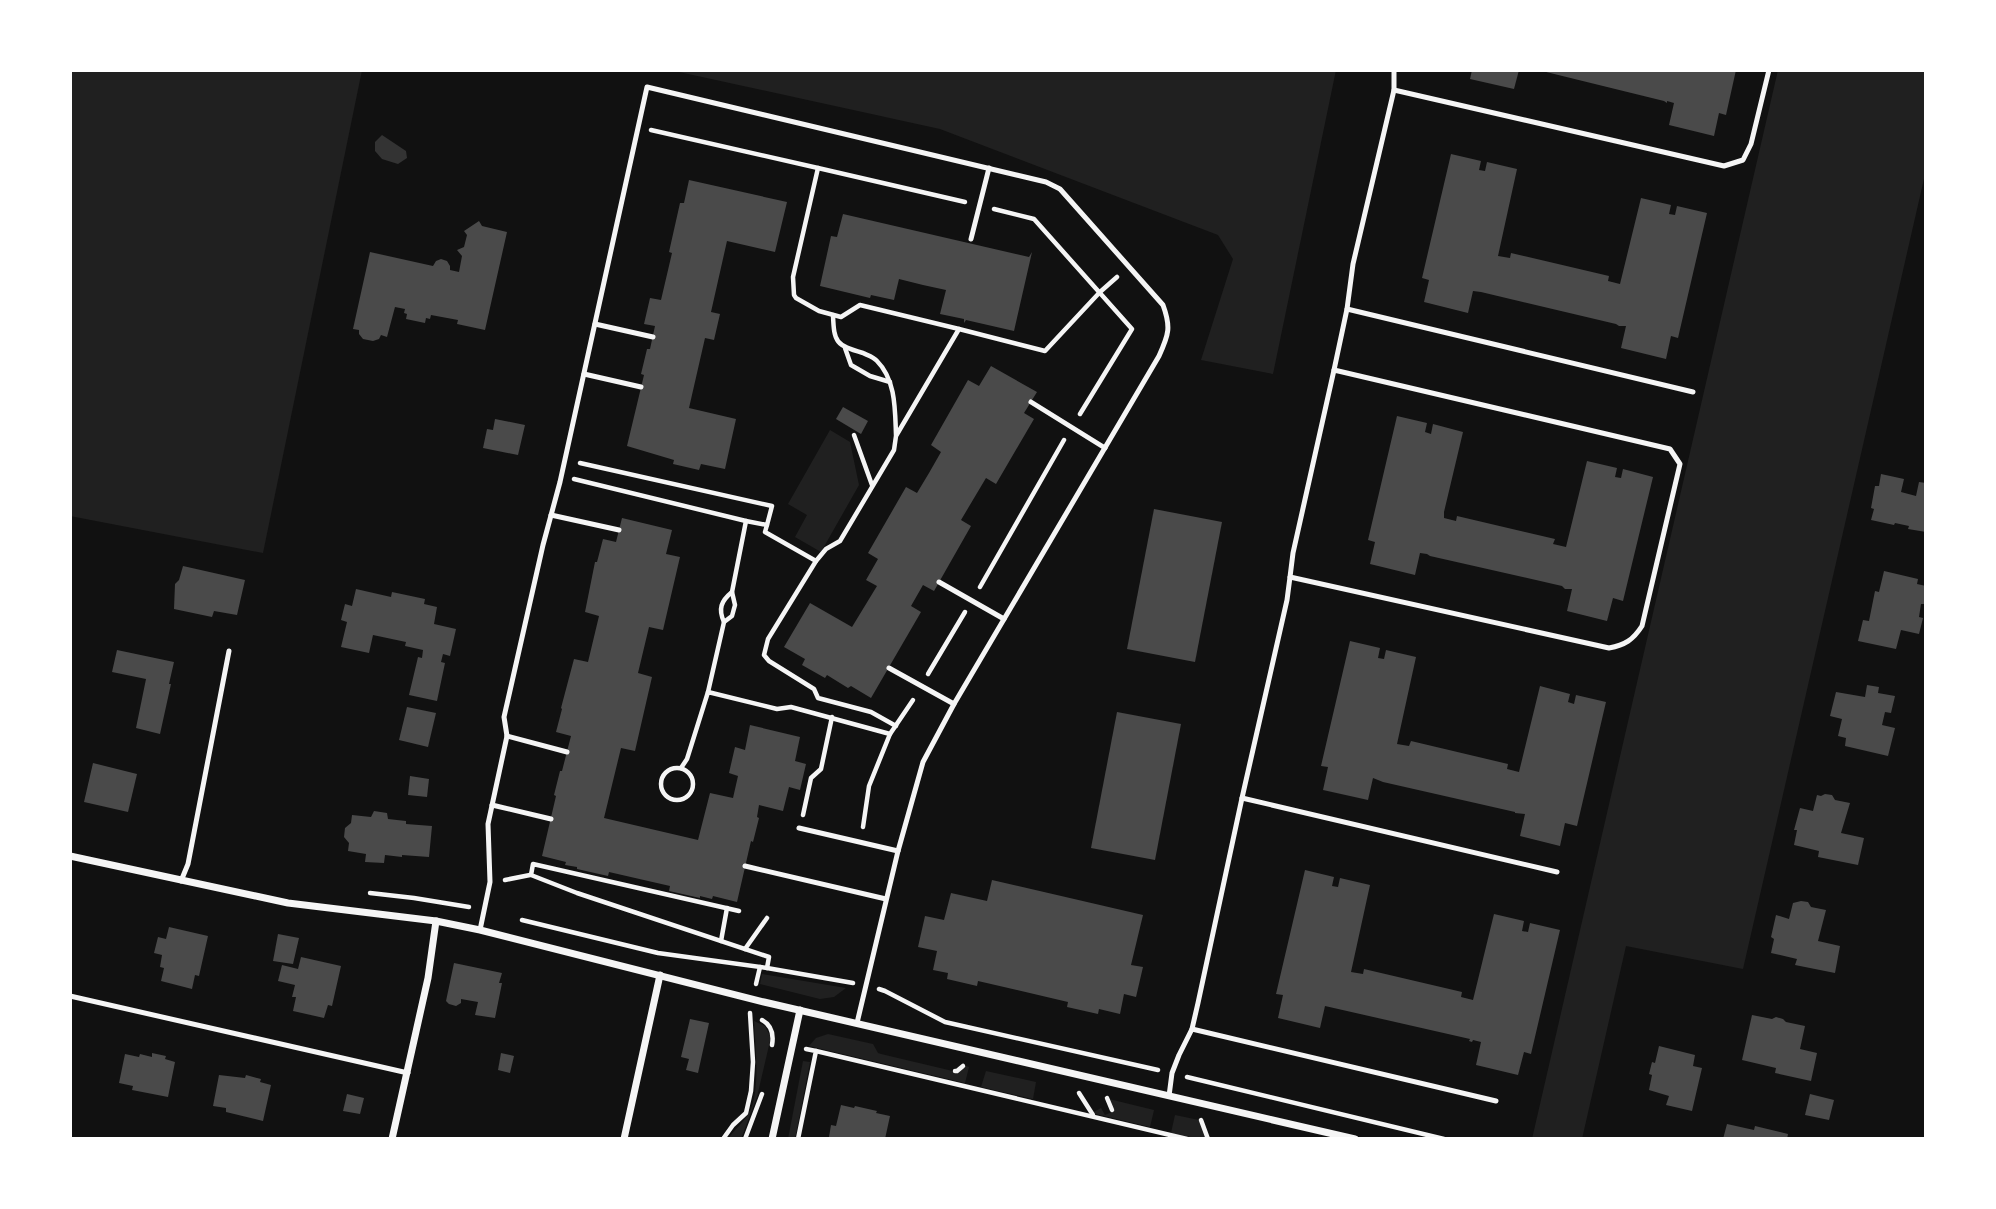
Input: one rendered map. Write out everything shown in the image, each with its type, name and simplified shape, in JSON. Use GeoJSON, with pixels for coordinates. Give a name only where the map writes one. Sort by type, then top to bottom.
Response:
{"type":"FeatureCollection","features":[{"type":"Feature","properties":{"kind":"street"},"geometry":{"type":"LineString","coordinates":[[70,856],[288,903],[436,921],[480,930],[800,1010],[1355,1139]]}},
{"type":"Feature","properties":{"kind":"street"},"geometry":{"type":"LineString","coordinates":[[393,1139],[428,978],[436,921]]}},
{"type":"Feature","properties":{"kind":"street"},"geometry":{"type":"LineString","coordinates":[[624,1139],[660,975]]}},
{"type":"Feature","properties":{"kind":"street"},"geometry":{"type":"LineString","coordinates":[[772,1139],[800,1010]]}},
{"type":"Feature","properties":{"kind":"lane"},"geometry":{"type":"LineString","coordinates":[[1169,1096],[1172,1073],[1192,1029],[1287,600],[1293,553],[1347,309],[1353,264],[1394,90],[1394,70]]}},
{"type":"Feature","properties":{"kind":"lane"},"geometry":{"type":"LineString","coordinates":[[1394,90],[1724,166],[1743,160],[1751,144],[1769,70]]}},
{"type":"Feature","properties":{"kind":"lane"},"geometry":{"type":"LineString","coordinates":[[480,930],[490,882],[488,824],[507,736],[504,717],[561,477],[647,87],[1046,182],[1060,189],[1163,304],[1168,320],[1168,335],[1159,356],[923,761],[898,851],[857,1023]]}},
{"type":"Feature","properties":{"kind":"lane"},"geometry":{"type":"LineString","coordinates":[[971,239],[989,168]]}},
{"type":"Feature","properties":{"kind":"lane"},"geometry":{"type":"LineString","coordinates":[[1347,309],[1693,392]]}},
{"type":"Feature","properties":{"kind":"lane"},"geometry":{"type":"LineString","coordinates":[[595,324],[653,337]]}},
{"type":"Feature","properties":{"kind":"lane"},"geometry":{"type":"LineString","coordinates":[[1290,577],[1609,648],[1623,645],[1635,636],[1642,626],[1680,464],[1670,449],[1334,370]]}},
{"type":"Feature","properties":{"kind":"lane"},"geometry":{"type":"LineString","coordinates":[[584,374],[641,387]]}},
{"type":"Feature","properties":{"kind":"lane"},"geometry":{"type":"LineString","coordinates":[[1031,402],[1105,448]]}},
{"type":"Feature","properties":{"kind":"lane"},"geometry":{"type":"LineString","coordinates":[[551,515],[619,530]]}},
{"type":"Feature","properties":{"kind":"lane"},"geometry":{"type":"LineString","coordinates":[[939,582],[1004,618]]}},
{"type":"Feature","properties":{"kind":"lane"},"geometry":{"type":"LineString","coordinates":[[181,881],[188,864],[229,652]]}},
{"type":"Feature","properties":{"kind":"lane"},"geometry":{"type":"LineString","coordinates":[[889,668],[954,704]]}},
{"type":"Feature","properties":{"kind":"lane"},"geometry":{"type":"LineString","coordinates":[[507,736],[567,752]]}},
{"type":"Feature","properties":{"kind":"lane"},"geometry":{"type":"LineString","coordinates":[[1242,799],[1557,872]]}},
{"type":"Feature","properties":{"kind":"lane"},"geometry":{"type":"LineString","coordinates":[[492,805],[551,818]]}},
{"type":"Feature","properties":{"kind":"lane"},"geometry":{"type":"LineString","coordinates":[[799,828],[898,851]]}},
{"type":"Feature","properties":{"kind":"lane"},"geometry":{"type":"LineString","coordinates":[[745,866],[886,899]]}},
{"type":"Feature","properties":{"kind":"lane"},"geometry":{"type":"LineString","coordinates":[[70,996],[408,1073]]}},
{"type":"Feature","properties":{"kind":"lane"},"geometry":{"type":"LineString","coordinates":[[1192,1029],[1496,1101]]}},
{"type":"Feature","properties":{"kind":"path"},"geometry":{"type":"LineString","coordinates":[[639,128],[1034,219],[1132,329],[890,734],[869,786],[862,842]]}},
{"type":"Feature","properties":{"kind":"path"},"geometry":{"type":"LineString","coordinates":[[818,168],[793,277],[794,295],[820,311],[841,317],[860,305],[1045,351],[1100,292],[1128,268]]}},
{"type":"Feature","properties":{"kind":"path"},"geometry":{"type":"LineString","coordinates":[[833,315],[834,335],[845,348],[851,365],[870,376],[891,383]]}},
{"type":"Feature","properties":{"kind":"path"},"geometry":{"type":"LineString","coordinates":[[896,726],[871,712],[818,698],[814,689],[769,661],[764,655],[768,639],[816,561],[840,541],[894,450],[897,436],[959,329]]}},
{"type":"Feature","properties":{"kind":"path"},"geometry":{"type":"LineString","coordinates":[[845,348],[867,354],[877,360],[891,383],[897,436]]}},
{"type":"Feature","properties":{"kind":"path"},"geometry":{"type":"LineString","coordinates":[[854,435],[872,486]]}},
{"type":"Feature","properties":{"kind":"path"},"geometry":{"type":"LineString","coordinates":[[565,459],[772,506],[765,532],[816,561]]}},
{"type":"Feature","properties":{"kind":"path"},"geometry":{"type":"LineString","coordinates":[[561,477],[767,525]]}},
{"type":"Feature","properties":{"kind":"path"},"geometry":{"type":"LineString","coordinates":[[724,622],[732,616],[735,605],[732,592],[746,521]]}},
{"type":"Feature","properties":{"kind":"path"},"geometry":{"type":"LineString","coordinates":[[681,768],[687,759],[708,692],[724,622],[720,614],[723,600],[732,592]]}},
{"type":"Feature","properties":{"kind":"path"},"geometry":{"type":"LineString","coordinates":[[708,692],[777,709],[791,707],[890,734]]}},
{"type":"Feature","properties":{"kind":"path"},"geometry":{"type":"LineString","coordinates":[[799,828],[811,778],[821,769],[832,717]]}},
{"type":"Feature","properties":{"kind":"path"},"geometry":{"type":"LineString","coordinates":[[674,768],[681,768],[688,772],[694,785],[687,797],[673,800],[662,791],[662,776],[674,768]]}},
{"type":"Feature","properties":{"kind":"path"},"geometry":{"type":"LineString","coordinates":[[531,874],[533,864],[739,911]]}},
{"type":"Feature","properties":{"kind":"path"},"geometry":{"type":"LineString","coordinates":[[514,878],[531,874],[577,893],[769,957],[756,984]]}},
{"type":"Feature","properties":{"kind":"path"},"geometry":{"type":"LineString","coordinates":[[359,892],[414,898],[484,911]]}},
{"type":"Feature","properties":{"kind":"path"},"geometry":{"type":"LineString","coordinates":[[720,941],[727,908]]}},
{"type":"Feature","properties":{"kind":"path"},"geometry":{"type":"LineString","coordinates":[[745,949],[767,918]]}},
{"type":"Feature","properties":{"kind":"path"},"geometry":{"type":"LineString","coordinates":[[517,919],[659,953],[865,986],[885,991],[945,1022],[1172,1073],[1444,1139]]}},
{"type":"Feature","properties":{"kind":"path"},"geometry":{"type":"LineString","coordinates":[[738,1012],[750,1013],[769,1026],[773,1037],[770,1054]]}},
{"type":"Feature","properties":{"kind":"path"},"geometry":{"type":"LineString","coordinates":[[723,1139],[746,1113],[751,1091],[753,1062],[750,1013]]}},
{"type":"Feature","properties":{"kind":"path"},"geometry":{"type":"LineString","coordinates":[[816,1051],[1187,1139]]}},
{"type":"Feature","properties":{"kind":"path"},"geometry":{"type":"LineString","coordinates":[[745,1139],[764,1086]]}},
{"type":"Feature","properties":{"kind":"shaded area"},"geometry":{"type":"Polygon","coordinates":[[[70,70],[362,70],[263,553],[70,516],[70,70]]]}},
{"type":"Feature","properties":{"kind":"shaded area"},"geometry":{"type":"Polygon","coordinates":[[[670,70],[1336,70],[1273,374],[1201,360],[1233,259],[1218,235],[940,129],[670,70]]]}},
{"type":"Feature","properties":{"kind":"shaded area"},"geometry":{"type":"Polygon","coordinates":[[[1778,70],[1926,70],[1926,170],[1743,969],[1626,946],[1582,1139],[1532,1139],[1778,70]]]}},
{"type":"Feature","properties":{"kind":"shaded area"},"geometry":{"type":"Polygon","coordinates":[[[382,135],[406,151],[407,158],[398,164],[382,159],[375,151],[375,142],[382,135]]]}},
{"type":"Feature","properties":{"kind":"shaded area"},"geometry":{"type":"Polygon","coordinates":[[[830,430],[850,442],[859,485],[821,552],[795,537],[807,515],[788,504],[830,430]]]}},
{"type":"Feature","properties":{"kind":"shaded area"},"geometry":{"type":"Polygon","coordinates":[[[762,974],[846,988],[834,997],[820,999],[760,984],[762,974]]]}},
{"type":"Feature","properties":{"kind":"shaded area"},"geometry":{"type":"Polygon","coordinates":[[[754,1021],[765,1026],[770,1041],[757,1097],[741,1139],[728,1139],[747,1117],[753,1104],[756,1068],[754,1021]]]}},
{"type":"Feature","properties":{"kind":"shaded area"},"geometry":{"type":"Polygon","coordinates":[[[828,1034],[873,1044],[881,1054],[957,1072],[969,1067],[965,1083],[809,1046],[816,1038],[828,1034]]]}},
{"type":"Feature","properties":{"kind":"shaded area"},"geometry":{"type":"Polygon","coordinates":[[[803,1061],[810,1062],[795,1139],[788,1139],[803,1061]]]}},
{"type":"Feature","properties":{"kind":"shaded area"},"geometry":{"type":"Polygon","coordinates":[[[986,1071],[1036,1082],[1033,1099],[981,1087],[986,1071]]]}},
{"type":"Feature","properties":{"kind":"shaded area"},"geometry":{"type":"Polygon","coordinates":[[[1109,1099],[1154,1110],[1150,1127],[1092,1113],[1101,1108],[1105,1115],[1114,1111],[1109,1099]]]}},
{"type":"Feature","properties":{"kind":"shaded area"},"geometry":{"type":"Polygon","coordinates":[[[1175,1115],[1199,1120],[1208,1139],[1191,1139],[1171,1133],[1175,1115]]]}},
{"type":"Feature","properties":{"kind":"building"},"geometry":{"type":"Polygon","coordinates":[[[1472,70],[1519,70],[1514,89],[1470,79],[1472,70]]]}},
{"type":"Feature","properties":{"kind":"building"},"geometry":{"type":"Polygon","coordinates":[[[1538,70],[1736,70],[1726,115],[1719,113],[1714,136],[1669,125],[1674,103],[1538,70]]]}},
{"type":"Feature","properties":{"kind":"building"},"geometry":{"type":"Polygon","coordinates":[[[1451,154],[1481,161],[1479,170],[1485,171],[1487,162],[1517,169],[1498,256],[1510,258],[1511,253],[1609,276],[1608,281],[1620,284],[1641,198],[1671,205],[1669,214],[1675,215],[1677,206],[1707,213],[1678,338],[1671,336],[1666,359],[1621,348],[1626,326],[1473,291],[1468,313],[1424,302],[1429,280],[1422,278],[1451,154]]]}},
{"type":"Feature","properties":{"kind":"building"},"geometry":{"type":"Polygon","coordinates":[[[689,180],[787,202],[775,252],[727,241],[711,312],[720,314],[714,340],[705,338],[689,408],[736,419],[725,469],[701,464],[699,470],[673,464],[674,460],[627,446],[644,375],[641,374],[655,326],[644,324],[650,298],[661,300],[680,203],[684,203],[689,180]]]}},
{"type":"Feature","properties":{"kind":"building"},"geometry":{"type":"Polygon","coordinates":[[[843,214],[1029,257],[1032,252],[1014,331],[966,320],[964,323],[964,319],[940,314],[946,290],[899,279],[894,300],[871,295],[870,298],[820,286],[831,236],[837,237],[843,214]]]}},
{"type":"Feature","properties":{"kind":"building"},"geometry":{"type":"Polygon","coordinates":[[[479,221],[482,226],[507,232],[485,330],[457,324],[458,320],[431,315],[430,319],[426,318],[425,323],[406,319],[405,309],[395,307],[387,337],[381,335],[373,341],[363,339],[359,330],[353,329],[370,252],[433,266],[441,259],[447,261],[450,270],[459,272],[462,256],[457,250],[464,247],[467,235],[464,231],[479,221]]]}},
{"type":"Feature","properties":{"kind":"building"},"geometry":{"type":"Polygon","coordinates":[[[991,366],[1037,392],[1024,413],[1034,419],[996,484],[986,478],[961,520],[971,526],[934,591],[923,585],[911,606],[921,612],[871,698],[851,686],[848,688],[827,675],[825,678],[802,665],[805,659],[784,647],[810,603],[852,627],[877,586],[866,580],[878,559],[868,553],[906,487],[917,493],[929,473],[941,452],[931,445],[968,380],[979,386],[991,366]]]}},
{"type":"Feature","properties":{"kind":"building"},"geometry":{"type":"Polygon","coordinates":[[[843,407],[868,421],[861,434],[836,419],[843,407]]]}},
{"type":"Feature","properties":{"kind":"building"},"geometry":{"type":"Polygon","coordinates":[[[1397,416],[1427,423],[1425,432],[1431,434],[1433,424],[1463,432],[1444,512],[1444,518],[1456,521],[1457,516],[1555,539],[1553,544],[1566,547],[1587,461],[1617,468],[1615,477],[1621,478],[1623,469],[1653,477],[1623,601],[1613,598],[1607,621],[1567,611],[1572,589],[1562,586],[1420,553],[1415,575],[1370,564],[1375,542],[1368,540],[1397,416]]]}},
{"type":"Feature","properties":{"kind":"building"},"geometry":{"type":"Polygon","coordinates":[[[495,419],[525,425],[518,455],[483,448],[487,429],[493,430],[495,419]]]}},
{"type":"Feature","properties":{"kind":"building"},"geometry":{"type":"Polygon","coordinates":[[[1881,474],[1904,479],[1901,492],[1916,496],[1919,482],[1926,483],[1926,532],[1908,529],[1909,526],[1871,520],[1875,486],[1879,486],[1881,474]]]}},
{"type":"Feature","properties":{"kind":"building"},"geometry":{"type":"Polygon","coordinates":[[[1154,509],[1222,522],[1195,662],[1127,649],[1154,509]]]}},
{"type":"Feature","properties":{"kind":"building"},"geometry":{"type":"Polygon","coordinates":[[[622,518],[672,530],[666,554],[680,557],[663,630],[649,627],[638,673],[652,677],[635,751],[621,748],[604,818],[698,840],[710,793],[733,798],[738,776],[729,773],[735,747],[745,750],[750,725],[800,737],[795,761],[806,764],[800,790],[789,787],[783,811],[759,805],[759,818],[737,902],[669,891],[670,886],[609,872],[608,876],[577,869],[565,865],[566,862],[542,856],[556,796],[554,795],[571,736],[556,732],[561,708],[574,659],[588,662],[599,616],[585,612],[595,562],[603,539],[616,542],[622,518]]]}},
{"type":"Feature","properties":{"kind":"building"},"geometry":{"type":"Polygon","coordinates":[[[183,566],[245,580],[237,615],[214,611],[212,617],[174,609],[175,584],[183,566]]]}},
{"type":"Feature","properties":{"kind":"building"},"geometry":{"type":"Polygon","coordinates":[[[1884,571],[1918,579],[1917,584],[1926,586],[1925,604],[1921,604],[1919,617],[1923,618],[1919,634],[1901,630],[1896,649],[1858,641],[1863,620],[1869,621],[1875,591],[1879,592],[1884,571]]]}},
{"type":"Feature","properties":{"kind":"building"},"geometry":{"type":"Polygon","coordinates":[[[356,589],[391,597],[392,592],[425,599],[424,604],[437,607],[434,624],[456,629],[450,656],[443,654],[441,662],[445,663],[437,701],[409,695],[418,657],[422,658],[423,650],[405,646],[406,642],[373,635],[369,653],[341,647],[347,622],[341,620],[345,604],[352,606],[356,589]]]}},
{"type":"Feature","properties":{"kind":"building"},"geometry":{"type":"Polygon","coordinates":[[[1350,641],[1380,648],[1378,658],[1384,659],[1386,650],[1416,657],[1397,744],[1409,746],[1411,741],[1508,764],[1507,769],[1519,772],[1540,686],[1570,694],[1568,702],[1574,704],[1576,695],[1606,702],[1577,826],[1565,823],[1560,846],[1520,836],[1525,814],[1373,778],[1368,800],[1323,790],[1328,767],[1321,766],[1350,641]]]}},
{"type":"Feature","properties":{"kind":"building"},"geometry":{"type":"Polygon","coordinates":[[[117,650],[174,662],[160,734],[136,728],[146,679],[112,672],[117,650]]]}},
{"type":"Feature","properties":{"kind":"building"},"geometry":{"type":"Polygon","coordinates":[[[1867,685],[1879,687],[1878,693],[1895,696],[1891,713],[1885,712],[1882,725],[1895,728],[1888,756],[1845,746],[1846,738],[1838,736],[1842,719],[1830,716],[1836,692],[1865,697],[1867,685]]]}},
{"type":"Feature","properties":{"kind":"building"},"geometry":{"type":"Polygon","coordinates":[[[407,707],[436,713],[428,747],[399,740],[407,707]]]}},
{"type":"Feature","properties":{"kind":"building"},"geometry":{"type":"Polygon","coordinates":[[[1117,712],[1181,724],[1155,860],[1091,848],[1117,712]]]}},
{"type":"Feature","properties":{"kind":"building"},"geometry":{"type":"Polygon","coordinates":[[[93,763],[137,774],[128,812],[84,802],[93,763]]]}},
{"type":"Feature","properties":{"kind":"building"},"geometry":{"type":"Polygon","coordinates":[[[410,776],[429,779],[427,797],[408,795],[410,776]]]}},
{"type":"Feature","properties":{"kind":"building"},"geometry":{"type":"Polygon","coordinates":[[[1817,795],[1832,795],[1835,800],[1850,803],[1841,833],[1864,838],[1858,865],[1818,857],[1819,851],[1794,845],[1797,830],[1794,830],[1800,808],[1813,811],[1817,795]]]}},
{"type":"Feature","properties":{"kind":"building"},"geometry":{"type":"Polygon","coordinates":[[[374,811],[387,813],[388,819],[406,821],[406,824],[432,826],[429,857],[385,855],[384,863],[365,862],[366,854],[348,851],[349,843],[344,837],[345,828],[351,823],[352,815],[371,817],[374,811]]]}},
{"type":"Feature","properties":{"kind":"building"},"geometry":{"type":"Polygon","coordinates":[[[1305,870],[1334,877],[1332,886],[1338,887],[1340,878],[1370,885],[1351,972],[1363,974],[1364,969],[1462,992],[1461,997],[1473,1000],[1494,914],[1524,921],[1522,931],[1528,932],[1530,923],[1560,930],[1531,1054],[1524,1052],[1518,1075],[1476,1065],[1481,1042],[1472,1042],[1470,1039],[1325,1006],[1320,1028],[1278,1018],[1283,995],[1276,994],[1305,870]]]}},
{"type":"Feature","properties":{"kind":"building"},"geometry":{"type":"Polygon","coordinates":[[[992,880],[1143,915],[1131,965],[1143,967],[1136,997],[1124,994],[1120,1014],[1099,1009],[1098,1014],[1067,1007],[1068,1002],[978,981],[977,986],[947,979],[948,973],[933,970],[937,951],[918,947],[925,916],[944,920],[951,893],[987,901],[992,880]]]}},
{"type":"Feature","properties":{"kind":"building"},"geometry":{"type":"Polygon","coordinates":[[[1808,902],[1811,907],[1826,910],[1818,941],[1840,946],[1835,973],[1795,965],[1797,959],[1771,953],[1776,915],[1789,919],[1793,903],[1808,902]]]}},
{"type":"Feature","properties":{"kind":"building"},"geometry":{"type":"Polygon","coordinates":[[[169,927],[208,936],[199,976],[195,975],[192,989],[161,981],[164,968],[160,967],[162,955],[154,953],[158,937],[166,939],[169,927]]]}},
{"type":"Feature","properties":{"kind":"building"},"geometry":{"type":"Polygon","coordinates":[[[278,934],[299,938],[293,964],[273,961],[278,934]]]}},
{"type":"Feature","properties":{"kind":"building"},"geometry":{"type":"Polygon","coordinates":[[[301,957],[341,966],[332,1006],[328,1005],[324,1018],[293,1011],[295,985],[278,981],[282,965],[298,969],[301,957]]]}},
{"type":"Feature","properties":{"kind":"building"},"geometry":{"type":"Polygon","coordinates":[[[454,963],[502,973],[495,1018],[475,1015],[478,1002],[461,999],[461,1003],[456,1006],[446,1001],[454,963]]]}},
{"type":"Feature","properties":{"kind":"building"},"geometry":{"type":"Polygon","coordinates":[[[1752,1015],[1772,1019],[1776,1017],[1805,1026],[1800,1049],[1817,1053],[1811,1081],[1775,1073],[1776,1068],[1742,1060],[1752,1015]]]}},
{"type":"Feature","properties":{"kind":"building"},"geometry":{"type":"Polygon","coordinates":[[[690,1019],[709,1023],[698,1073],[686,1070],[689,1059],[681,1057],[690,1019]]]}},
{"type":"Feature","properties":{"kind":"building"},"geometry":{"type":"Polygon","coordinates":[[[1659,1046],[1695,1055],[1693,1066],[1702,1068],[1692,1111],[1666,1105],[1669,1096],[1649,1090],[1652,1075],[1649,1074],[1659,1046]]]}},
{"type":"Feature","properties":{"kind":"building"},"geometry":{"type":"Polygon","coordinates":[[[152,1053],[166,1056],[165,1059],[175,1062],[168,1097],[132,1090],[133,1086],[119,1083],[125,1054],[152,1057],[152,1053]]]}},
{"type":"Feature","properties":{"kind":"building"},"geometry":{"type":"Polygon","coordinates":[[[501,1053],[514,1056],[510,1073],[498,1070],[501,1053]]]}},
{"type":"Feature","properties":{"kind":"building"},"geometry":{"type":"Polygon","coordinates":[[[219,1075],[245,1078],[246,1075],[271,1085],[263,1121],[213,1106],[219,1075]]]}},
{"type":"Feature","properties":{"kind":"building"},"geometry":{"type":"Polygon","coordinates":[[[347,1094],[364,1098],[360,1114],[343,1111],[347,1094]]]}},
{"type":"Feature","properties":{"kind":"building"},"geometry":{"type":"Polygon","coordinates":[[[1810,1094],[1834,1100],[1829,1120],[1805,1115],[1810,1094]]]}},
{"type":"Feature","properties":{"kind":"building"},"geometry":{"type":"Polygon","coordinates":[[[841,1105],[890,1116],[885,1139],[829,1137],[831,1125],[836,1126],[841,1105]]]}},
{"type":"Feature","properties":{"kind":"building"},"geometry":{"type":"Polygon","coordinates":[[[1727,1124],[1754,1130],[1755,1126],[1788,1134],[1787,1139],[1723,1139],[1727,1124]]]}}]}
